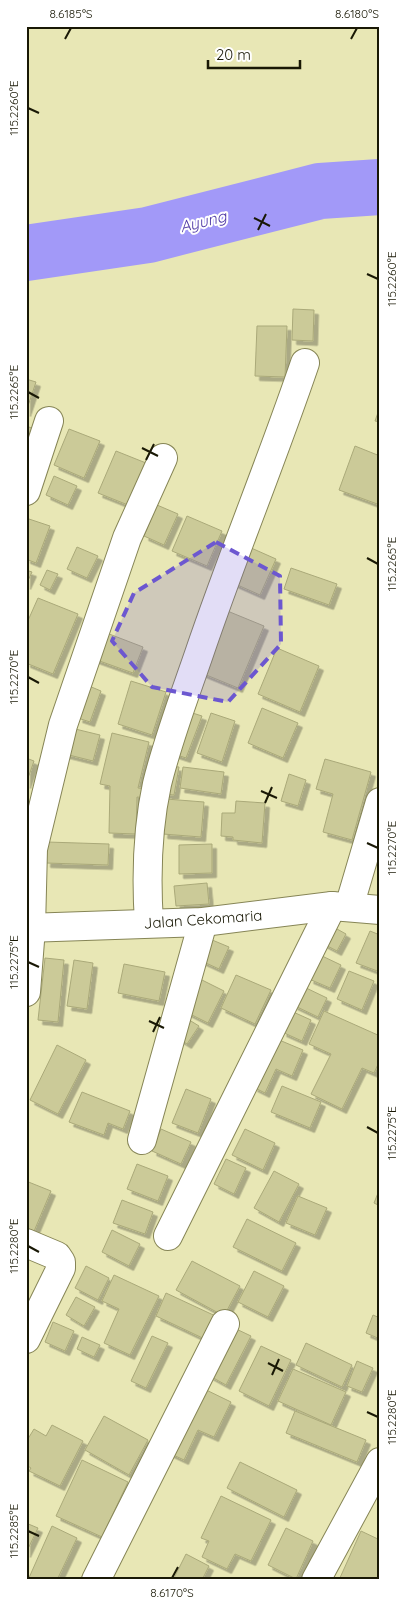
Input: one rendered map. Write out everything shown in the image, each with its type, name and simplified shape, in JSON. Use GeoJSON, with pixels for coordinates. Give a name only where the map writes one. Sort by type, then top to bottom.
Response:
{"type":"FeatureCollection","features":[{"type":"Feature","properties":{"kind":"street"},"geometry":{"type":"LineString","coordinates":[[149,923],[147,883],[151,822],[165,754],[222,588],[280,437],[305,363]]}},
{"type":"Feature","properties":{"kind":"street"},"geometry":{"type":"LineString","coordinates":[[26,491],[49,421]]}},
{"type":"Feature","properties":{"kind":"street"},"geometry":{"type":"LineString","coordinates":[[26,992],[33,849],[62,725],[127,538],[163,458]]}},
{"type":"Feature","properties":{"kind":"street"},"geometry":{"type":"LineString","coordinates":[[168,1236],[340,906],[380,802]]}},
{"type":"Feature","properties":{"kind":"street","name":"Jalan Cekomaria"},"geometry":{"type":"LineString","coordinates":[[29,928],[203,922],[340,906],[380,910]]}},
{"type":"Feature","properties":{"kind":"street"},"geometry":{"type":"LineString","coordinates":[[142,1140],[203,922]]}},
{"type":"Feature","properties":{"kind":"street"},"geometry":{"type":"LineString","coordinates":[[26,1243],[57,1256],[62,1262],[61,1268],[26,1339]]}},
{"type":"Feature","properties":{"kind":"street"},"geometry":{"type":"LineString","coordinates":[[96,1580],[225,1324]]}},
{"type":"Feature","properties":{"kind":"street"},"geometry":{"type":"LineString","coordinates":[[316,1580],[369,1502],[380,1462]]}},
{"type":"Feature","properties":{"kind":"highlighted area"},"geometry":{"type":"Polygon","coordinates":[[[216,542],[280,576],[281,644],[228,702],[152,687],[112,641],[134,593],[216,542]]]}},
{"type":"Feature","properties":{"kind":"building"},"geometry":{"type":"Polygon","coordinates":[[[293,309],[314,310],[313,341],[292,340],[293,309]]]}},
{"type":"Feature","properties":{"kind":"building"},"geometry":{"type":"Polygon","coordinates":[[[257,326],[287,326],[285,377],[255,376],[257,326]]]}},
{"type":"Feature","properties":{"kind":"building"},"geometry":{"type":"Polygon","coordinates":[[[26,379],[36,382],[26,412],[26,379]]]}},
{"type":"Feature","properties":{"kind":"building"},"geometry":{"type":"Polygon","coordinates":[[[380,407],[380,422],[375,421],[380,407]]]}},
{"type":"Feature","properties":{"kind":"building"},"geometry":{"type":"Polygon","coordinates":[[[26,426],[40,431],[26,458],[26,426]]]}},
{"type":"Feature","properties":{"kind":"building"},"geometry":{"type":"Polygon","coordinates":[[[69,429],[100,441],[84,478],[54,465],[69,429]]]}},
{"type":"Feature","properties":{"kind":"building"},"geometry":{"type":"Polygon","coordinates":[[[355,446],[380,456],[380,505],[339,490],[355,446]]]}},
{"type":"Feature","properties":{"kind":"building"},"geometry":{"type":"Polygon","coordinates":[[[116,451],[146,463],[128,505],[98,493],[116,451]]]}},
{"type":"Feature","properties":{"kind":"building"},"geometry":{"type":"Polygon","coordinates":[[[54,476],[77,486],[68,505],[46,495],[54,476]]]}},
{"type":"Feature","properties":{"kind":"building"},"geometry":{"type":"Polygon","coordinates":[[[157,505],[178,514],[164,545],[144,536],[157,505]]]}},
{"type":"Feature","properties":{"kind":"building"},"geometry":{"type":"Polygon","coordinates":[[[187,516],[222,531],[207,566],[172,551],[187,516]]]}},
{"type":"Feature","properties":{"kind":"building"},"geometry":{"type":"Polygon","coordinates":[[[29,519],[50,526],[36,563],[26,559],[26,527],[29,519]]]}},
{"type":"Feature","properties":{"kind":"building"},"geometry":{"type":"Polygon","coordinates":[[[77,547],[98,556],[87,578],[67,569],[77,547]]]}},
{"type":"Feature","properties":{"kind":"building"},"geometry":{"type":"Polygon","coordinates":[[[249,547],[276,559],[260,595],[233,583],[249,547]]]}},
{"type":"Feature","properties":{"kind":"building"},"geometry":{"type":"Polygon","coordinates":[[[291,568],[337,584],[329,605],[284,589],[291,568]]]}},
{"type":"Feature","properties":{"kind":"building"},"geometry":{"type":"Polygon","coordinates":[[[26,570],[32,572],[26,585],[26,570]]]}},
{"type":"Feature","properties":{"kind":"building"},"geometry":{"type":"Polygon","coordinates":[[[47,570],[58,574],[50,590],[40,585],[47,570]]]}},
{"type":"Feature","properties":{"kind":"building"},"geometry":{"type":"Polygon","coordinates":[[[38,598],[78,614],[53,674],[26,663],[26,625],[38,598]]]}},
{"type":"Feature","properties":{"kind":"building"},"geometry":{"type":"Polygon","coordinates":[[[225,610],[264,626],[238,688],[199,672],[225,610]]]}},
{"type":"Feature","properties":{"kind":"building"},"geometry":{"type":"Polygon","coordinates":[[[104,632],[143,647],[133,673],[94,659],[104,632]]]}},
{"type":"Feature","properties":{"kind":"building"},"geometry":{"type":"Polygon","coordinates":[[[277,648],[319,666],[300,712],[258,694],[277,648]]]}},
{"type":"Feature","properties":{"kind":"building"},"geometry":{"type":"Polygon","coordinates":[[[131,681],[166,692],[152,735],[118,724],[131,681]]]}},
{"type":"Feature","properties":{"kind":"building"},"geometry":{"type":"Polygon","coordinates":[[[89,686],[101,691],[90,722],[78,718],[89,686]]]}},
{"type":"Feature","properties":{"kind":"building"},"geometry":{"type":"Polygon","coordinates":[[[262,708],[298,723],[283,758],[248,743],[262,708]]]}},
{"type":"Feature","properties":{"kind":"building"},"geometry":{"type":"Polygon","coordinates":[[[183,710],[202,716],[186,758],[168,752],[183,710]]]}},
{"type":"Feature","properties":{"kind":"building"},"geometry":{"type":"Polygon","coordinates":[[[211,713],[235,721],[222,762],[197,753],[211,713]]]}},
{"type":"Feature","properties":{"kind":"building"},"geometry":{"type":"Polygon","coordinates":[[[67,727],[100,735],[93,761],[61,753],[67,727]]]}},
{"type":"Feature","properties":{"kind":"building"},"geometry":{"type":"Polygon","coordinates":[[[112,733],[149,742],[138,788],[147,789],[146,798],[137,797],[136,834],[109,833],[110,786],[100,784],[112,733]]]}},
{"type":"Feature","properties":{"kind":"building"},"geometry":{"type":"Polygon","coordinates":[[[26,758],[34,761],[26,784],[26,758]]]}},
{"type":"Feature","properties":{"kind":"building"},"geometry":{"type":"Polygon","coordinates":[[[325,759],[371,772],[352,840],[323,832],[333,794],[316,789],[325,759]]]}},
{"type":"Feature","properties":{"kind":"building"},"geometry":{"type":"Polygon","coordinates":[[[168,766],[179,767],[174,795],[164,794],[168,766]]]}},
{"type":"Feature","properties":{"kind":"building"},"geometry":{"type":"Polygon","coordinates":[[[183,767],[224,772],[221,794],[180,788],[183,767]]]}},
{"type":"Feature","properties":{"kind":"building"},"geometry":{"type":"Polygon","coordinates":[[[289,774],[306,780],[298,806],[281,801],[289,774]]]}},
{"type":"Feature","properties":{"kind":"building"},"geometry":{"type":"Polygon","coordinates":[[[166,799],[204,802],[201,837],[163,834],[166,799]]]}},
{"type":"Feature","properties":{"kind":"building"},"geometry":{"type":"Polygon","coordinates":[[[236,801],[265,803],[262,843],[233,840],[233,837],[221,836],[222,813],[235,813],[236,801]]]}},
{"type":"Feature","properties":{"kind":"building"},"geometry":{"type":"Polygon","coordinates":[[[47,842],[109,844],[108,865],[46,863],[47,842]]]}},
{"type":"Feature","properties":{"kind":"building"},"geometry":{"type":"Polygon","coordinates":[[[212,844],[212,873],[179,874],[179,845],[212,844]]]}},
{"type":"Feature","properties":{"kind":"building"},"geometry":{"type":"Polygon","coordinates":[[[207,883],[209,904],[176,906],[174,886],[207,883]]]}},
{"type":"Feature","properties":{"kind":"building"},"geometry":{"type":"Polygon","coordinates":[[[328,924],[346,934],[337,951],[318,941],[328,924]]]}},
{"type":"Feature","properties":{"kind":"building"},"geometry":{"type":"Polygon","coordinates":[[[370,931],[380,935],[380,972],[356,963],[370,931]]]}},
{"type":"Feature","properties":{"kind":"building"},"geometry":{"type":"Polygon","coordinates":[[[205,937],[229,947],[219,969],[195,958],[205,937]]]}},
{"type":"Feature","properties":{"kind":"building"},"geometry":{"type":"Polygon","coordinates":[[[320,955],[341,965],[330,988],[309,979],[320,955]]]}},
{"type":"Feature","properties":{"kind":"building"},"geometry":{"type":"Polygon","coordinates":[[[45,958],[64,960],[58,1022],[38,1020],[45,958]]]}},
{"type":"Feature","properties":{"kind":"building"},"geometry":{"type":"Polygon","coordinates":[[[74,960],[93,963],[87,1009],[67,1006],[74,960]]]}},
{"type":"Feature","properties":{"kind":"building"},"geometry":{"type":"Polygon","coordinates":[[[124,964],[165,972],[159,1001],[118,993],[124,964]]]}},
{"type":"Feature","properties":{"kind":"building"},"geometry":{"type":"Polygon","coordinates":[[[349,971],[374,981],[362,1010],[337,999],[349,971]]]}},
{"type":"Feature","properties":{"kind":"building"},"geometry":{"type":"Polygon","coordinates":[[[236,975],[271,990],[255,1024],[221,1008],[236,975]]]}},
{"type":"Feature","properties":{"kind":"building"},"geometry":{"type":"Polygon","coordinates":[[[198,978],[224,991],[208,1023],[182,1010],[198,978]]]}},
{"type":"Feature","properties":{"kind":"building"},"geometry":{"type":"Polygon","coordinates":[[[302,986],[327,998],[318,1017],[293,1005],[302,986]]]}},
{"type":"Feature","properties":{"kind":"building"},"geometry":{"type":"Polygon","coordinates":[[[291,1011],[311,1020],[302,1041],[282,1032],[291,1011]]]}},
{"type":"Feature","properties":{"kind":"building"},"geometry":{"type":"Polygon","coordinates":[[[324,1011],[380,1036],[380,1060],[374,1073],[362,1068],[342,1109],[311,1094],[331,1054],[309,1044],[324,1011]]]}},
{"type":"Feature","properties":{"kind":"building"},"geometry":{"type":"Polygon","coordinates":[[[186,1018],[199,1026],[187,1044],[174,1036],[186,1018]]]}},
{"type":"Feature","properties":{"kind":"building"},"geometry":{"type":"Polygon","coordinates":[[[272,1037],[303,1050],[292,1076],[276,1069],[265,1093],[253,1087],[272,1037]]]}},
{"type":"Feature","properties":{"kind":"building"},"geometry":{"type":"Polygon","coordinates":[[[57,1045],[86,1060],[58,1114],[30,1100],[57,1045]]]}},
{"type":"Feature","properties":{"kind":"building"},"geometry":{"type":"Polygon","coordinates":[[[282,1086],[321,1102],[310,1128],[271,1112],[282,1086]]]}},
{"type":"Feature","properties":{"kind":"building"},"geometry":{"type":"Polygon","coordinates":[[[186,1089],[211,1099],[198,1133],[172,1123],[186,1089]]]}},
{"type":"Feature","properties":{"kind":"building"},"geometry":{"type":"Polygon","coordinates":[[[82,1092],[130,1111],[123,1129],[108,1123],[104,1135],[69,1122],[82,1092]]]}},
{"type":"Feature","properties":{"kind":"building"},"geometry":{"type":"Polygon","coordinates":[[[161,1129],[191,1142],[181,1164],[152,1151],[161,1129]]]}},
{"type":"Feature","properties":{"kind":"building"},"geometry":{"type":"Polygon","coordinates":[[[245,1129],[275,1143],[263,1170],[232,1155],[245,1129]]]}},
{"type":"Feature","properties":{"kind":"building"},"geometry":{"type":"Polygon","coordinates":[[[226,1159],[246,1168],[234,1194],[214,1184],[226,1159]]]}},
{"type":"Feature","properties":{"kind":"building"},"geometry":{"type":"Polygon","coordinates":[[[137,1164],[168,1176],[158,1201],[127,1189],[137,1164]]]}},
{"type":"Feature","properties":{"kind":"building"},"geometry":{"type":"Polygon","coordinates":[[[274,1171],[299,1184],[279,1222],[254,1208],[274,1171]]]}},
{"type":"Feature","properties":{"kind":"building"},"geometry":{"type":"Polygon","coordinates":[[[26,1181],[51,1191],[32,1236],[26,1233],[26,1181]]]}},
{"type":"Feature","properties":{"kind":"building"},"geometry":{"type":"Polygon","coordinates":[[[380,1188],[380,1206],[374,1203],[380,1188]]]}},
{"type":"Feature","properties":{"kind":"building"},"geometry":{"type":"Polygon","coordinates":[[[298,1196],[327,1208],[315,1235],[286,1223],[298,1196]]]}},
{"type":"Feature","properties":{"kind":"building"},"geometry":{"type":"Polygon","coordinates":[[[122,1200],[153,1212],[145,1234],[113,1223],[122,1200]]]}},
{"type":"Feature","properties":{"kind":"building"},"geometry":{"type":"Polygon","coordinates":[[[247,1219],[296,1243],[282,1271],[233,1247],[247,1219]]]}},
{"type":"Feature","properties":{"kind":"building"},"geometry":{"type":"Polygon","coordinates":[[[112,1230],[140,1244],[129,1266],[102,1252],[112,1230]]]}},
{"type":"Feature","properties":{"kind":"building"},"geometry":{"type":"Polygon","coordinates":[[[192,1261],[240,1286],[224,1316],[176,1290],[192,1261]]]}},
{"type":"Feature","properties":{"kind":"building"},"geometry":{"type":"Polygon","coordinates":[[[86,1266],[109,1278],[98,1300],[75,1288],[86,1266]]]}},
{"type":"Feature","properties":{"kind":"building"},"geometry":{"type":"Polygon","coordinates":[[[254,1271],[284,1286],[268,1317],[238,1302],[254,1271]]]}},
{"type":"Feature","properties":{"kind":"building"},"geometry":{"type":"Polygon","coordinates":[[[114,1275],[159,1296],[130,1355],[104,1343],[119,1309],[102,1301],[114,1275]]]}},
{"type":"Feature","properties":{"kind":"building"},"geometry":{"type":"Polygon","coordinates":[[[166,1293],[222,1319],[211,1342],[156,1316],[166,1293]]]}},
{"type":"Feature","properties":{"kind":"building"},"geometry":{"type":"Polygon","coordinates":[[[76,1297],[95,1307],[84,1326],[66,1315],[76,1297]]]}},
{"type":"Feature","properties":{"kind":"building"},"geometry":{"type":"Polygon","coordinates":[[[373,1315],[380,1318],[380,1339],[366,1333],[373,1315]]]}},
{"type":"Feature","properties":{"kind":"building"},"geometry":{"type":"Polygon","coordinates":[[[53,1322],[74,1331],[65,1351],[45,1342],[53,1322]]]}},
{"type":"Feature","properties":{"kind":"building"},"geometry":{"type":"Polygon","coordinates":[[[232,1327],[251,1336],[226,1385],[208,1375],[232,1327]]]}},
{"type":"Feature","properties":{"kind":"building"},"geometry":{"type":"Polygon","coordinates":[[[152,1336],[168,1343],[146,1388],[131,1381],[152,1336]]]}},
{"type":"Feature","properties":{"kind":"building"},"geometry":{"type":"Polygon","coordinates":[[[82,1337],[100,1345],[94,1357],[77,1349],[82,1337]]]}},
{"type":"Feature","properties":{"kind":"building"},"geometry":{"type":"Polygon","coordinates":[[[306,1343],[352,1365],[342,1387],[296,1365],[306,1343]]]}},
{"type":"Feature","properties":{"kind":"building"},"geometry":{"type":"Polygon","coordinates":[[[261,1346],[291,1360],[269,1406],[239,1391],[261,1346]]]}},
{"type":"Feature","properties":{"kind":"building"},"geometry":{"type":"Polygon","coordinates":[[[357,1361],[373,1368],[362,1392],[347,1386],[357,1361]]]}},
{"type":"Feature","properties":{"kind":"building"},"geometry":{"type":"Polygon","coordinates":[[[293,1369],[346,1392],[331,1425],[278,1401],[293,1369]]]}},
{"type":"Feature","properties":{"kind":"building"},"geometry":{"type":"Polygon","coordinates":[[[198,1386],[231,1402],[214,1437],[198,1430],[184,1460],[167,1452],[198,1386]]]}},
{"type":"Feature","properties":{"kind":"building"},"geometry":{"type":"Polygon","coordinates":[[[295,1411],[366,1440],[357,1462],[286,1433],[295,1411]]]}},
{"type":"Feature","properties":{"kind":"building"},"geometry":{"type":"Polygon","coordinates":[[[104,1416],[148,1440],[129,1475],[85,1450],[104,1416]]]}},
{"type":"Feature","properties":{"kind":"building"},"geometry":{"type":"Polygon","coordinates":[[[52,1425],[83,1441],[60,1486],[29,1471],[31,1468],[26,1465],[26,1442],[34,1429],[46,1436],[52,1425]]]}},
{"type":"Feature","properties":{"kind":"building"},"geometry":{"type":"Polygon","coordinates":[[[82,1460],[128,1482],[102,1537],[56,1516],[82,1460]]]}},
{"type":"Feature","properties":{"kind":"building"},"geometry":{"type":"Polygon","coordinates":[[[240,1462],[297,1490],[284,1517],[227,1488],[240,1462]]]}},
{"type":"Feature","properties":{"kind":"building"},"geometry":{"type":"Polygon","coordinates":[[[221,1496],[271,1520],[251,1561],[235,1554],[227,1569],[202,1557],[209,1541],[201,1538],[221,1496]]]}},
{"type":"Feature","properties":{"kind":"building"},"geometry":{"type":"Polygon","coordinates":[[[26,1523],[38,1528],[26,1553],[26,1523]]]}},
{"type":"Feature","properties":{"kind":"building"},"geometry":{"type":"Polygon","coordinates":[[[52,1526],[77,1538],[57,1580],[28,1580],[52,1526]]]}},
{"type":"Feature","properties":{"kind":"building"},"geometry":{"type":"Polygon","coordinates":[[[286,1528],[313,1541],[296,1579],[268,1565],[286,1528]]]}},
{"type":"Feature","properties":{"kind":"building"},"geometry":{"type":"Polygon","coordinates":[[[361,1531],[380,1540],[380,1580],[339,1580],[361,1531]]]}},
{"type":"Feature","properties":{"kind":"building"},"geometry":{"type":"Polygon","coordinates":[[[186,1554],[209,1566],[202,1580],[173,1580],[186,1554]]]}},
{"type":"Feature","properties":{"kind":"waterway","name":"Ayung"},"geometry":{"type":"LineString","coordinates":[[26,253],[148,235],[320,191],[380,187]]}}]}
